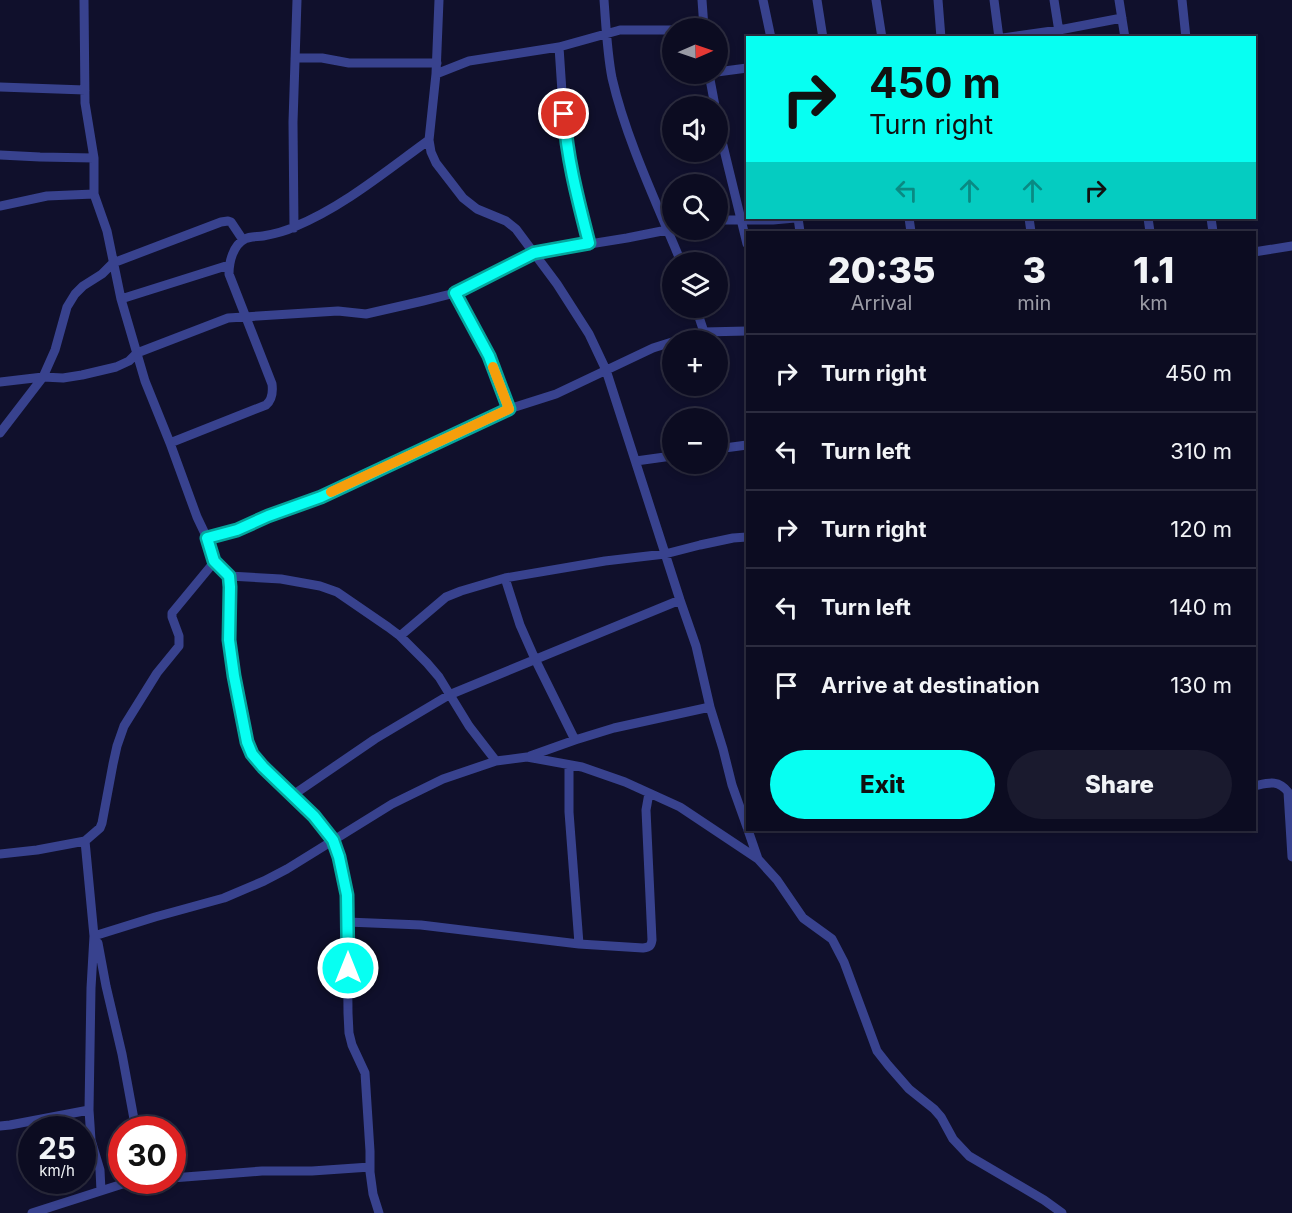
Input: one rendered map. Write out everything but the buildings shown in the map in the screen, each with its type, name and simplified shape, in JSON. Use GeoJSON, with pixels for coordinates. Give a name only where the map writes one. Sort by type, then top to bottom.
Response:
{"type":"FeatureCollection","features":[{"type":"Feature","properties":{"kind":"street"},"geometry":{"type":"LineString","coordinates":[[84,0],[85,103],[94,158],[94,195],[107,231],[120,300],[145,381],[214,561],[229,576],[229,640],[247,742],[252,754],[263,767],[314,816],[333,840],[345,880],[348,1023],[352,1045],[365,1073],[370,1167],[373,1194],[379,1213]]}},
{"type":"Feature","properties":{"kind":"street"},"geometry":{"type":"LineString","coordinates":[[294,228],[293,122],[297,0]]}},
{"type":"Feature","properties":{"kind":"street"},"geometry":{"type":"LineString","coordinates":[[439,0],[437,63],[429,140],[431,152],[436,163],[463,198],[477,209],[506,221],[516,229],[589,334],[606,370],[696,646],[710,707],[746,825]]}},
{"type":"Feature","properties":{"kind":"street"},"geometry":{"type":"LineString","coordinates":[[604,0],[608,57],[612,78],[643,171],[662,212]]}},
{"type":"Feature","properties":{"kind":"street"},"geometry":{"type":"LineString","coordinates":[[702,0],[703,18]]}},
{"type":"Feature","properties":{"kind":"street"},"geometry":{"type":"LineString","coordinates":[[763,0],[771,36]]}},
{"type":"Feature","properties":{"kind":"street"},"geometry":{"type":"LineString","coordinates":[[817,0],[823,36]]}},
{"type":"Feature","properties":{"kind":"street"},"geometry":{"type":"LineString","coordinates":[[876,0],[882,36]]}},
{"type":"Feature","properties":{"kind":"street"},"geometry":{"type":"LineString","coordinates":[[938,0],[941,36]]}},
{"type":"Feature","properties":{"kind":"street"},"geometry":{"type":"LineString","coordinates":[[994,0],[1001,36]]}},
{"type":"Feature","properties":{"kind":"street"},"geometry":{"type":"LineString","coordinates":[[1054,0],[1060,34]]}},
{"type":"Feature","properties":{"kind":"street"},"geometry":{"type":"LineString","coordinates":[[1120,0],[1125,36]]}},
{"type":"Feature","properties":{"kind":"street"},"geometry":{"type":"LineString","coordinates":[[1182,0],[1186,36]]}},
{"type":"Feature","properties":{"kind":"street"},"geometry":{"type":"LineString","coordinates":[[1030,36],[1060,34],[1122,18]]}},
{"type":"Feature","properties":{"kind":"street"},"geometry":{"type":"LineString","coordinates":[[436,74],[469,61],[559,47],[620,30],[662,30]]}},
{"type":"Feature","properties":{"kind":"street"},"geometry":{"type":"LineString","coordinates":[[559,47],[565,137],[572,180],[589,243]]}},
{"type":"Feature","properties":{"kind":"street"},"geometry":{"type":"LineString","coordinates":[[295,58],[322,58],[357,63],[437,63]]}},
{"type":"Feature","properties":{"kind":"street"},"geometry":{"type":"LineString","coordinates":[[728,71],[746,68]]}},
{"type":"Feature","properties":{"kind":"street"},"geometry":{"type":"LineString","coordinates":[[0,87],[85,90]]}},
{"type":"Feature","properties":{"kind":"street"},"geometry":{"type":"LineString","coordinates":[[170,444],[269,403],[273,391],[272,384],[229,274],[232,253],[237,245],[246,238],[279,233],[314,218],[353,195],[429,140]]}},
{"type":"Feature","properties":{"kind":"street"},"geometry":{"type":"LineString","coordinates":[[0,155],[94,158]]}},
{"type":"Feature","properties":{"kind":"street"},"geometry":{"type":"LineString","coordinates":[[727,162],[746,239]]}},
{"type":"Feature","properties":{"kind":"street"},"geometry":{"type":"LineString","coordinates":[[0,206],[47,196],[94,195]]}},
{"type":"Feature","properties":{"kind":"street"},"geometry":{"type":"LineString","coordinates":[[728,220],[784,219]]}},
{"type":"Feature","properties":{"kind":"street"},"geometry":{"type":"LineString","coordinates":[[0,433],[43,378],[55,350],[68,307],[75,294],[102,274],[113,262],[221,222],[231,222],[243,240]]}},
{"type":"Feature","properties":{"kind":"street"},"geometry":{"type":"LineString","coordinates":[[0,382],[63,378],[116,367],[129,361],[138,353],[228,318],[338,311],[366,314],[455,293],[534,253],[662,231]]}},
{"type":"Feature","properties":{"kind":"street"},"geometry":{"type":"LineString","coordinates":[[1256,252],[1292,246]]}},
{"type":"Feature","properties":{"kind":"street"},"geometry":{"type":"LineString","coordinates":[[120,300],[229,265]]}},
{"type":"Feature","properties":{"kind":"street"},"geometry":{"type":"LineString","coordinates":[[455,293],[489,356],[509,409]]}},
{"type":"Feature","properties":{"kind":"street"},"geometry":{"type":"LineString","coordinates":[[228,318],[239,302]]}},
{"type":"Feature","properties":{"kind":"street"},"geometry":{"type":"LineString","coordinates":[[728,332],[746,332]]}},
{"type":"Feature","properties":{"kind":"street"},"geometry":{"type":"LineString","coordinates":[[207,538],[237,530],[321,497],[509,409],[556,394],[662,345]]}},
{"type":"Feature","properties":{"kind":"street"},"geometry":{"type":"LineString","coordinates":[[728,448],[746,445]]}},
{"type":"Feature","properties":{"kind":"street"},"geometry":{"type":"LineString","coordinates":[[636,461],[662,457]]}},
{"type":"Feature","properties":{"kind":"street"},"geometry":{"type":"LineString","coordinates":[[400,636],[446,597],[505,578],[605,561],[665,554],[722,540],[746,537]]}},
{"type":"Feature","properties":{"kind":"street"},"geometry":{"type":"LineString","coordinates":[[0,854],[85,842],[100,828],[115,755],[124,726],[157,673],[178,646],[179,636],[172,615],[214,561]]}},
{"type":"Feature","properties":{"kind":"street"},"geometry":{"type":"LineString","coordinates":[[229,576],[281,579],[320,586],[337,592],[400,636],[427,663],[439,677],[469,726],[496,761]]}},
{"type":"Feature","properties":{"kind":"street"},"geometry":{"type":"LineString","coordinates":[[505,578],[520,625],[575,740]]}},
{"type":"Feature","properties":{"kind":"street"},"geometry":{"type":"LineString","coordinates":[[293,795],[375,739],[449,695],[680,600]]}},
{"type":"Feature","properties":{"kind":"street"},"geometry":{"type":"LineString","coordinates":[[95,936],[234,894],[272,877],[392,804],[442,779],[496,761],[527,757],[614,728],[710,707]]}},
{"type":"Feature","properties":{"kind":"street"},"geometry":{"type":"LineString","coordinates":[[527,757],[582,767],[625,782],[680,807],[758,859],[777,880],[803,918],[832,939],[844,962],[877,1051],[888,1065],[909,1089],[934,1109],[953,1139],[969,1156],[1062,1213]]}},
{"type":"Feature","properties":{"kind":"street"},"geometry":{"type":"LineString","coordinates":[[570,765],[569,812],[579,944]]}},
{"type":"Feature","properties":{"kind":"street"},"geometry":{"type":"LineString","coordinates":[[1256,786],[1272,782],[1284,787],[1288,792],[1292,857]]}},
{"type":"Feature","properties":{"kind":"street"},"geometry":{"type":"LineString","coordinates":[[347,922],[421,925],[579,944],[648,948],[651,945],[646,818],[649,793]]}},
{"type":"Feature","properties":{"kind":"street"},"geometry":{"type":"LineString","coordinates":[[748,831],[758,859]]}},
{"type":"Feature","properties":{"kind":"street"},"geometry":{"type":"LineString","coordinates":[[85,842],[95,936],[133,1116]]}},
{"type":"Feature","properties":{"kind":"street"},"geometry":{"type":"LineString","coordinates":[[95,936],[91,988],[89,1110],[91,1140],[100,1170],[101,1191]]}},
{"type":"Feature","properties":{"kind":"street"},"geometry":{"type":"LineString","coordinates":[[0,1126],[89,1110]]}},
{"type":"Feature","properties":{"kind":"street"},"geometry":{"type":"LineString","coordinates":[[186,1177],[262,1171],[312,1171],[370,1167]]}},
{"type":"Feature","properties":{"kind":"street"},"geometry":{"type":"LineString","coordinates":[[32,1213],[108,1189]]}},
{"type":"Feature","properties":{"kind":"slow traffic"},"geometry":{"type":"LineString","coordinates":[[331,492],[509,409],[493,367]]}},
{"type":"Feature","properties":{"kind":"route"},"geometry":{"type":"LineString","coordinates":[[348,968],[347,895],[339,857],[333,840],[314,816],[263,767],[252,754],[247,742],[229,640],[229,576],[214,561],[207,538],[237,530],[321,497],[509,409],[489,356],[455,293],[534,253],[589,243],[572,180],[564,114]]}}]}
